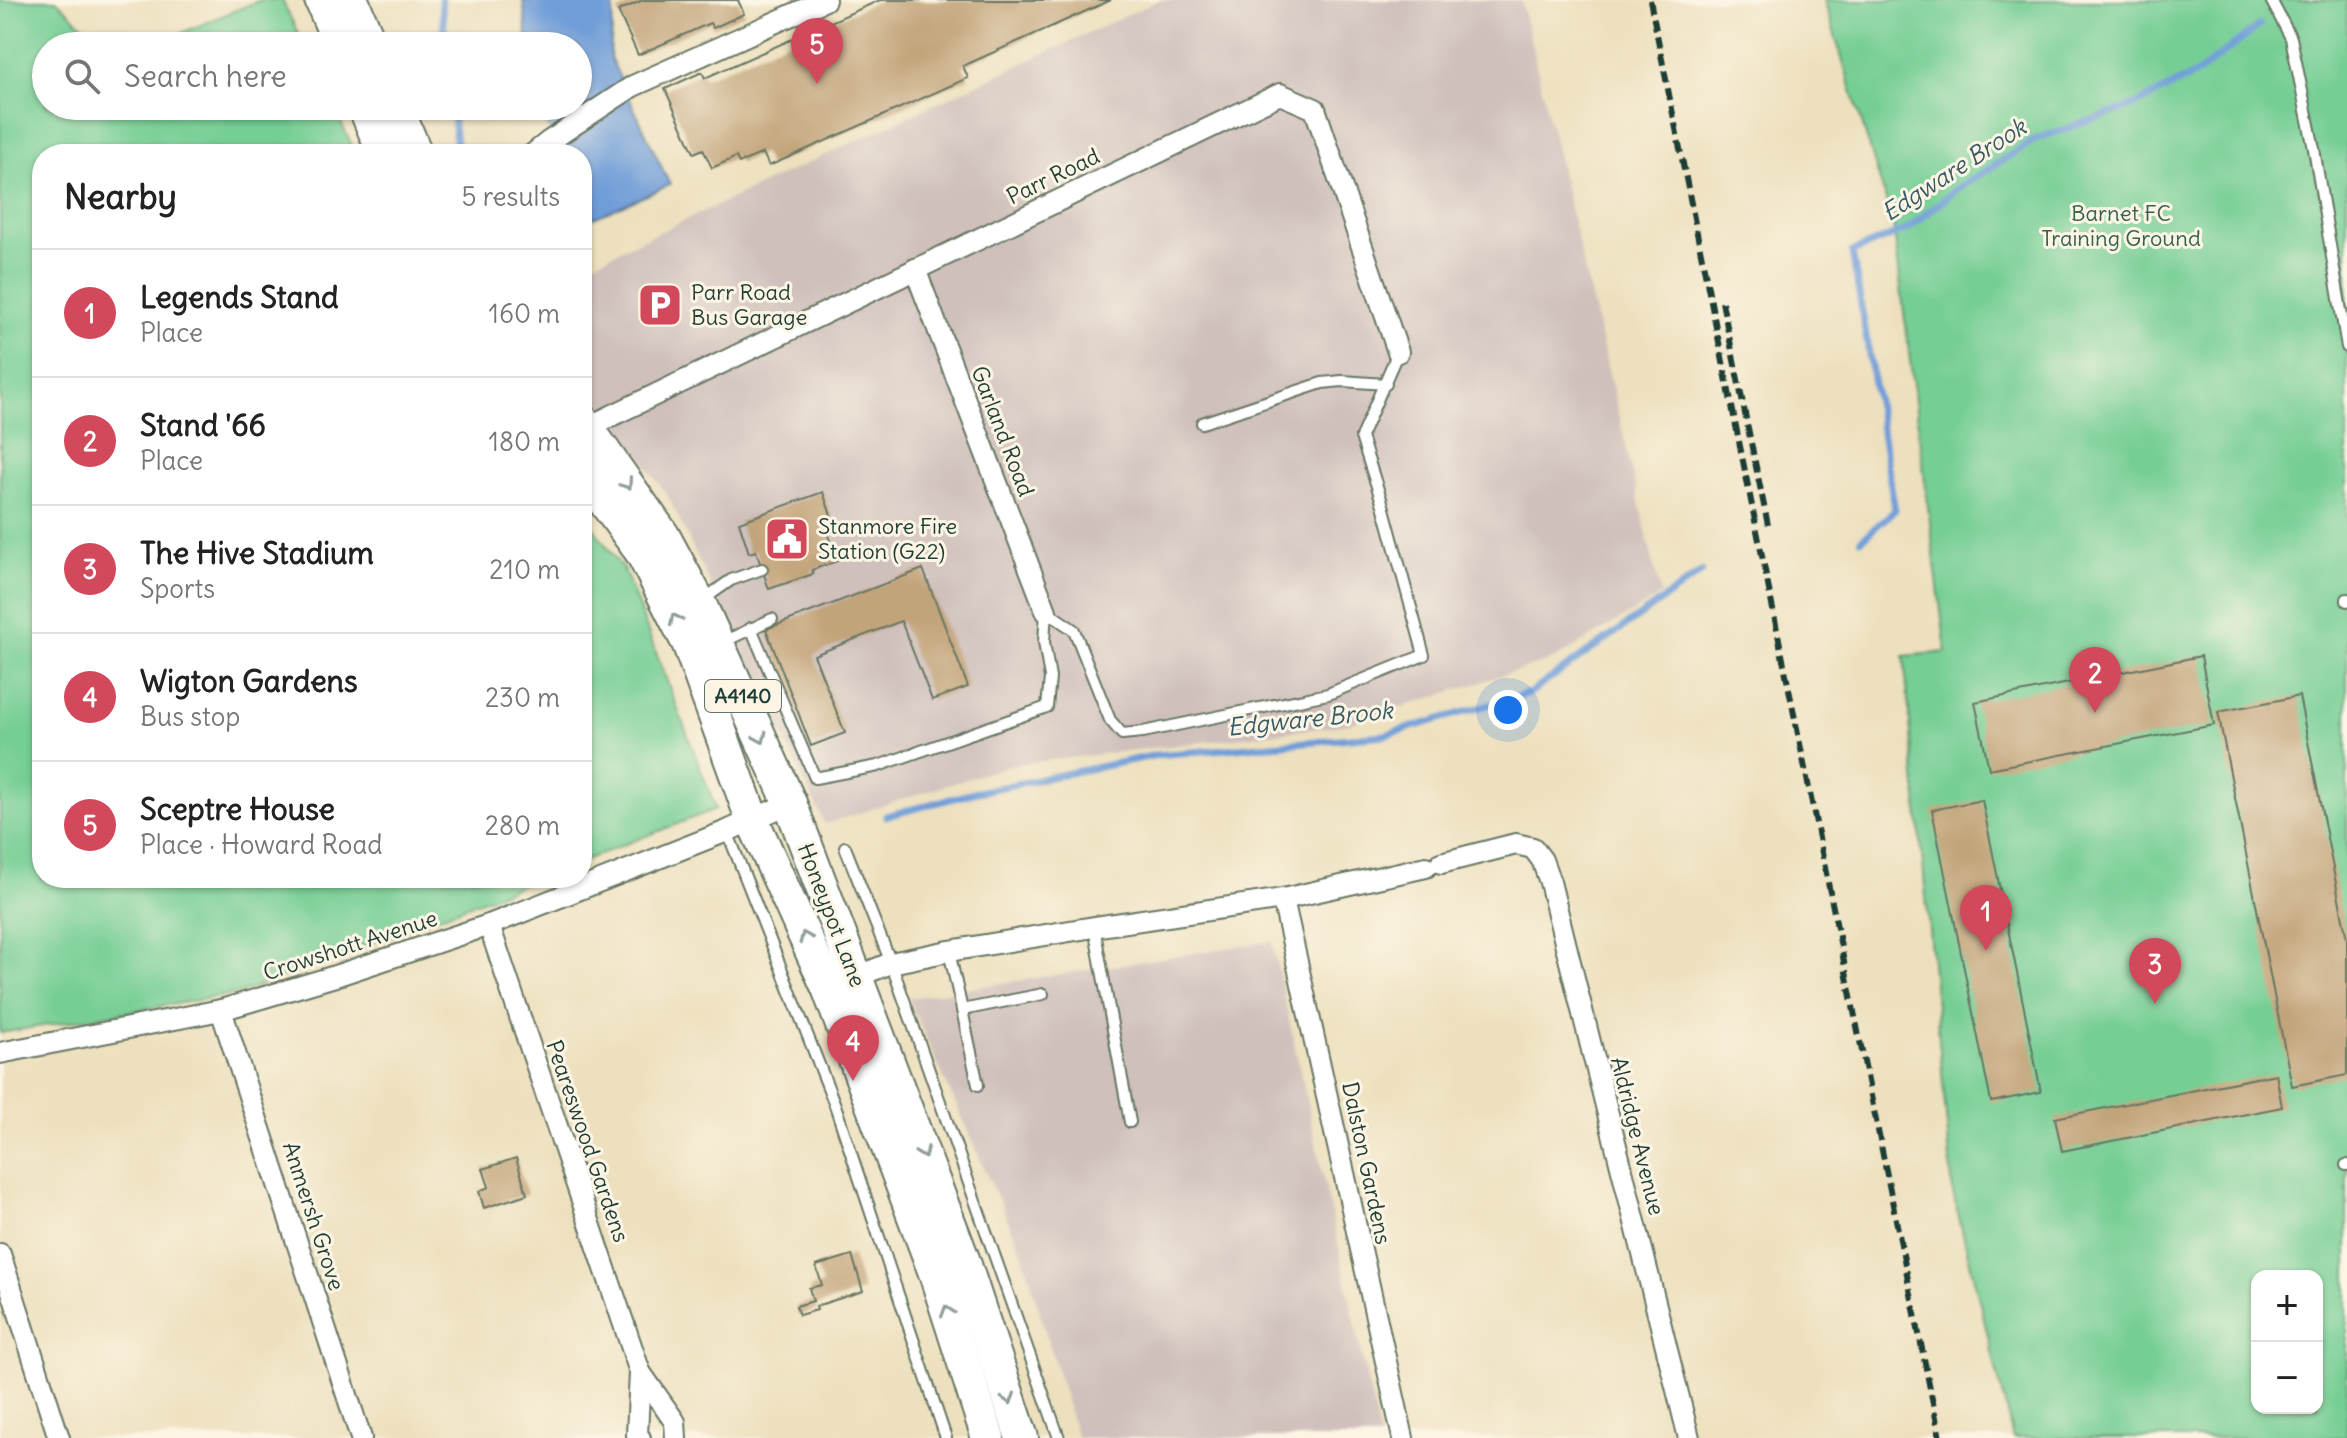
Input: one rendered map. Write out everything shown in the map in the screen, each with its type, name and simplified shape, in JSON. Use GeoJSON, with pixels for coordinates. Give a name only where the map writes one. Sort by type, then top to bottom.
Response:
{"type":"FeatureCollection","features":[{"type":"Feature","properties":{"kind":"main road"},"geometry":{"type":"LineString","coordinates":[[321,0],[334,32]]}},
{"type":"Feature","properties":{"kind":"main road"},"geometry":{"type":"LineString","coordinates":[[352,0],[365,32]]}},
{"type":"Feature","properties":{"kind":"main road"},"geometry":{"type":"LineString","coordinates":[[370,120],[380,144]]}},
{"type":"Feature","properties":{"kind":"main road"},"geometry":{"type":"LineString","coordinates":[[402,120],[412,144]]}},
{"type":"Feature","properties":{"kind":"main road","name":"Honeypot Lane"},"geometry":{"type":"LineString","coordinates":[[592,436],[663,535],[699,602],[740,825],[842,982],[963,1259],[1022,1438]]}},
{"type":"Feature","properties":{"kind":"main road","name":"Honeypot Lane"},"geometry":{"type":"LineString","coordinates":[[592,485],[706,650],[790,803],[842,982],[988,1438]]}},
{"type":"Feature","properties":{"kind":"street"},"geometry":{"type":"LineString","coordinates":[[592,113],[633,86],[825,0]]}},
{"type":"Feature","properties":{"kind":"street","name":"Parr Road"},"geometry":{"type":"LineString","coordinates":[[592,421],[1280,94],[1315,109],[1398,352]]}},
{"type":"Feature","properties":{"kind":"street"},"geometry":{"type":"LineString","coordinates":[[546,144],[582,120]]}},
{"type":"Feature","properties":{"kind":"street","name":"Garland Road"},"geometry":{"type":"LineString","coordinates":[[915,269],[1046,611]]}},
{"type":"Feature","properties":{"kind":"street","name":"Crowshott Avenue"},"geometry":{"type":"LineString","coordinates":[[592,884],[790,803]]}},
{"type":"Feature","properties":{"kind":"street","name":"Aldridge Avenue"},"geometry":{"type":"LineString","coordinates":[[1283,899],[1516,844],[1533,848],[1542,860],[1550,882],[1689,1438]]}},
{"type":"Feature","properties":{"kind":"street","name":"Crowshott Avenue"},"geometry":{"type":"LineString","coordinates":[[0,1053],[221,1010],[489,925],[582,888]]}},
{"type":"Feature","properties":{"kind":"street"},"geometry":{"type":"LineString","coordinates":[[842,982],[891,963],[949,951],[1283,899]]}},
{"type":"Feature","properties":{"kind":"street","name":"Dalston Gardens"},"geometry":{"type":"LineString","coordinates":[[1283,899],[1403,1438]]}},
{"type":"Feature","properties":{"kind":"street","name":"Peareswood Gardens"},"geometry":{"type":"LineString","coordinates":[[489,925],[640,1372],[675,1422],[676,1438]]}},
{"type":"Feature","properties":{"kind":"street","name":"Anmersh Grove"},"geometry":{"type":"LineString","coordinates":[[221,1010],[361,1438]]}},
{"type":"Feature","properties":{"kind":"street"},"geometry":{"type":"LineString","coordinates":[[0,1254],[59,1438]]}},
{"type":"Feature","properties":{"kind":"street","name":"Peareswood Gardens"},"geometry":{"type":"LineString","coordinates":[[640,1372],[637,1435],[640,1438]]}},
{"type":"Feature","properties":{"kind":"lane"},"geometry":{"type":"LineString","coordinates":[[2271,0],[2291,38],[2314,149],[2347,347]]}},
{"type":"Feature","properties":{"kind":"lane"},"geometry":{"type":"LineString","coordinates":[[1046,611],[1074,630],[1110,720],[1122,734],[1328,694],[1424,655],[1361,437],[1398,352]]}},
{"type":"Feature","properties":{"kind":"lane"},"geometry":{"type":"LineString","coordinates":[[1202,423],[1322,383],[1386,384]]}},
{"type":"Feature","properties":{"kind":"lane"},"geometry":{"type":"LineString","coordinates":[[699,602],[731,580],[762,569]]}},
{"type":"Feature","properties":{"kind":"lane"},"geometry":{"type":"LineString","coordinates":[[751,628],[815,778],[878,766],[1047,707],[1050,678],[1044,642],[1046,611]]}},
{"type":"Feature","properties":{"kind":"lane"},"geometry":{"type":"LineString","coordinates":[[706,650],[772,619]]}},
{"type":"Feature","properties":{"kind":"lane"},"geometry":{"type":"LineString","coordinates":[[740,825],[946,1438]]}},
{"type":"Feature","properties":{"kind":"lane"},"geometry":{"type":"LineString","coordinates":[[845,847],[891,963],[1059,1438]]}},
{"type":"Feature","properties":{"kind":"lane"},"geometry":{"type":"LineString","coordinates":[[1094,927],[1130,1122]]}},
{"type":"Feature","properties":{"kind":"lane"},"geometry":{"type":"LineString","coordinates":[[949,951],[978,1085]]}},
{"type":"Feature","properties":{"kind":"lane"},"geometry":{"type":"LineString","coordinates":[[962,1010],[1043,994]]}},
{"type":"Feature","properties":{"kind":"shaded area"},"geometry":{"type":"Polygon","coordinates":[[[1159,0],[1521,0],[1661,595],[1555,659],[1344,725],[1010,765],[825,824],[668,496],[592,393],[592,263],[1159,0]]]}},
{"type":"Feature","properties":{"kind":"shaded area"},"geometry":{"type":"Polygon","coordinates":[[[1272,941],[1380,1438],[1077,1438],[1022,1252],[908,998],[1272,941]]]}},
{"type":"Feature","properties":{"kind":"green space"},"geometry":{"type":"Polygon","coordinates":[[[0,0],[56,0],[90,32],[32,32],[32,120],[340,120],[351,144],[32,144],[32,888],[513,888],[241,993],[0,1033],[0,0]]]}},
{"type":"Feature","properties":{"kind":"green space"},"geometry":{"type":"Polygon","coordinates":[[[260,0],[282,0],[297,32],[184,32],[260,0]]]}},
{"type":"Feature","properties":{"kind":"green space","name":"Barnet FC Training Ground"},"geometry":{"type":"Polygon","coordinates":[[[1824,0],[2347,0],[2347,1438],[2013,1438],[1953,1193],[1904,656],[1946,652],[1893,223],[1824,0]]]}},
{"type":"Feature","properties":{"kind":"green space"},"geometry":{"type":"Polygon","coordinates":[[[592,526],[625,572],[716,809],[592,857],[592,526]]]}},
{"type":"Feature","properties":{"kind":"water"},"geometry":{"type":"Polygon","coordinates":[[[523,0],[614,0],[610,57],[670,185],[594,218],[592,144],[558,144],[545,120],[592,120],[592,32],[526,32],[523,0]]]}},
{"type":"Feature","properties":{"kind":"building"},"geometry":{"type":"Polygon","coordinates":[[[643,0],[738,0],[744,14],[713,28],[710,23],[638,55],[618,11],[643,0]]]}},
{"type":"Feature","properties":{"kind":"building"},"geometry":{"type":"Polygon","coordinates":[[[880,0],[1111,0],[963,66],[968,78],[769,166],[763,153],[739,163],[736,157],[712,168],[703,149],[694,153],[665,89],[702,72],[705,78],[880,0]]]}},
{"type":"Feature","properties":{"kind":"building","name":"Stanmore Fire Station (G22)"},"geometry":{"type":"Polygon","coordinates":[[[823,492],[834,524],[825,527],[837,561],[812,570],[813,574],[769,589],[756,551],[749,553],[739,522],[823,492]]]}},
{"type":"Feature","properties":{"kind":"building"},"geometry":{"type":"Polygon","coordinates":[[[923,569],[968,687],[932,700],[901,621],[814,655],[845,733],[811,746],[766,629],[923,569]]]}},
{"type":"Feature","properties":{"kind":"building"},"geometry":{"type":"Polygon","coordinates":[[[2201,656],[2214,725],[1989,769],[1975,702],[2201,656]]]}},
{"type":"Feature","properties":{"kind":"building"},"geometry":{"type":"Polygon","coordinates":[[[2299,696],[2347,939],[2347,1075],[2292,1086],[2218,712],[2299,696]]]}},
{"type":"Feature","properties":{"kind":"building"},"geometry":{"type":"Polygon","coordinates":[[[1982,800],[2041,1092],[1991,1102],[1932,810],[1982,800]]]}},
{"type":"Feature","properties":{"kind":"building"},"geometry":{"type":"Polygon","coordinates":[[[2276,1074],[2282,1107],[2062,1151],[2055,1118],[2276,1074]]]}},
{"type":"Feature","properties":{"kind":"building"},"geometry":{"type":"Polygon","coordinates":[[[516,1158],[527,1194],[484,1208],[479,1191],[489,1187],[483,1169],[516,1158]]]}},
{"type":"Feature","properties":{"kind":"building"},"geometry":{"type":"Polygon","coordinates":[[[852,1255],[863,1291],[816,1306],[817,1310],[799,1315],[796,1306],[813,1301],[809,1288],[822,1285],[816,1266],[852,1255]]]}},
{"type":"Feature","properties":{"kind":"waterway"},"geometry":{"type":"LineString","coordinates":[[441,0],[444,32]]}},
{"type":"Feature","properties":{"kind":"waterway","name":"Edgware Brook"},"geometry":{"type":"LineString","coordinates":[[1861,540],[1895,510],[1852,252],[1908,229],[1957,189],[2036,139],[2135,105],[2199,72],[2260,25]]}},
{"type":"Feature","properties":{"kind":"waterway"},"geometry":{"type":"LineString","coordinates":[[453,120],[456,144]]}},
{"type":"Feature","properties":{"kind":"waterway","name":"Edgware Brook"},"geometry":{"type":"LineString","coordinates":[[886,816],[973,793],[1157,755],[1385,735],[1530,693],[1702,572]]}},
{"type":"Feature","properties":{"kind":"railway"},"geometry":{"type":"LineString","coordinates":[[1650,0],[1940,1438]]}},
{"type":"Feature","properties":{"kind":"railway"},"geometry":{"type":"LineString","coordinates":[[1722,302],[1768,525]]}},
{"type":"Feature","properties":{"kind":"place","name":"Sceptre House"},"geometry":{"type":"Point","coordinates":[817,84]}},
{"type":"Feature","properties":{"kind":"place","name":"Parr Road Bus Garage"},"geometry":{"type":"Point","coordinates":[660,305]}},
{"type":"Feature","properties":{"kind":"place","name":"Stanmore Fire Station (G22)"},"geometry":{"type":"Point","coordinates":[787,539]}},
{"type":"Feature","properties":{"kind":"place","name":"Stand '66"},"geometry":{"type":"Point","coordinates":[2095,713]}},
{"type":"Feature","properties":{"kind":"place","name":"Legends Stand"},"geometry":{"type":"Point","coordinates":[1986,951]}},
{"type":"Feature","properties":{"kind":"place","name":"The Hive Stadium"},"geometry":{"type":"Point","coordinates":[2155,1004]}},
{"type":"Feature","properties":{"kind":"place","name":"Wigton Gardens"},"geometry":{"type":"Point","coordinates":[853,1081]}}]}
